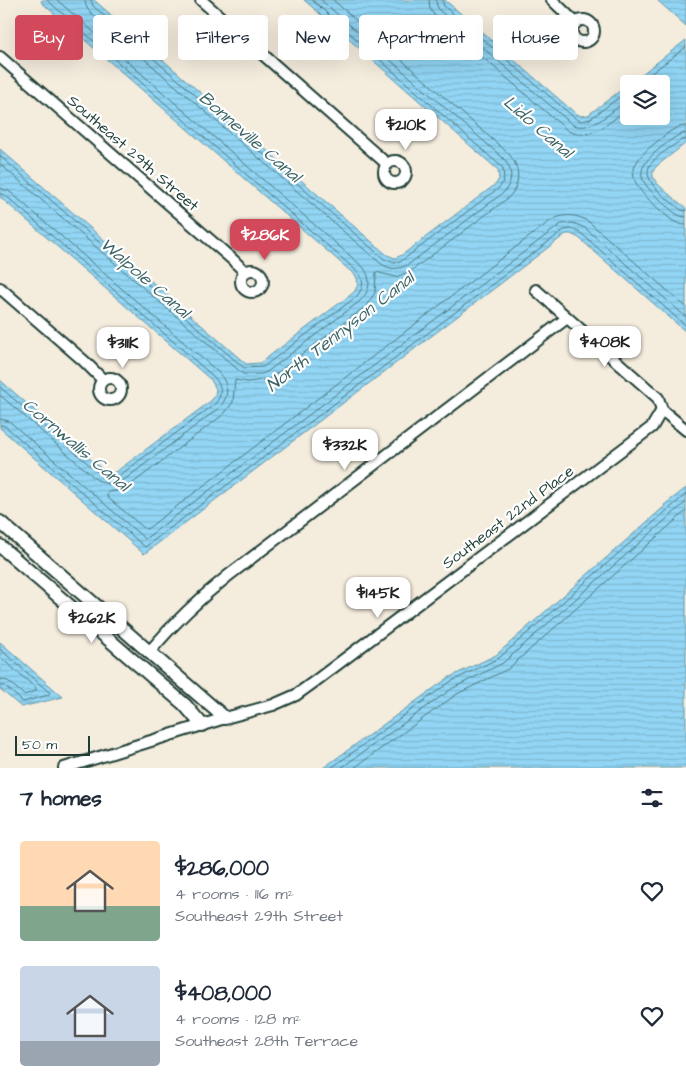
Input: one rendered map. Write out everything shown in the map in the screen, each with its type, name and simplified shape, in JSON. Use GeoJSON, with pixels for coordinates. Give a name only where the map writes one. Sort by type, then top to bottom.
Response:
{"type":"FeatureCollection","features":[{"type":"Feature","properties":{"kind":"street"},"geometry":{"type":"LineString","coordinates":[[201,0],[387,164]]}},
{"type":"Feature","properties":{"kind":"street"},"geometry":{"type":"LineString","coordinates":[[552,0],[568,15]]}},
{"type":"Feature","properties":{"kind":"street","name":"Southeast 29th Street"},"geometry":{"type":"LineString","coordinates":[[0,57],[245,272]]}},
{"type":"Feature","properties":{"kind":"street"},"geometry":{"type":"LineString","coordinates":[[0,288],[84,361],[103,380]]}},
{"type":"Feature","properties":{"kind":"street"},"geometry":{"type":"LineString","coordinates":[[536,290],[658,398],[662,410],[686,430]]}},
{"type":"Feature","properties":{"kind":"street"},"geometry":{"type":"LineString","coordinates":[[149,652],[174,624],[209,590],[567,318]]}},
{"type":"Feature","properties":{"kind":"street","name":"Southeast 22nd Place"},"geometry":{"type":"LineString","coordinates":[[64,768],[285,700],[314,682],[652,427],[662,410]]}},
{"type":"Feature","properties":{"kind":"street"},"geometry":{"type":"LineString","coordinates":[[0,522],[225,718]]}},
{"type":"Feature","properties":{"kind":"street"},"geometry":{"type":"LineString","coordinates":[[0,546],[185,705],[202,725]]}},
{"type":"Feature","properties":{"kind":"water"},"geometry":{"type":"Polygon","coordinates":[[[42,0],[94,0],[111,15],[93,15],[93,47],[83,39],[83,15],[56,15],[41,2],[42,0]]]}},
{"type":"Feature","properties":{"kind":"water"},"geometry":{"type":"Polygon","coordinates":[[[304,0],[445,0],[462,15],[359,15],[359,48],[349,39],[349,15],[321,15],[304,0]]]}},
{"type":"Feature","properties":{"kind":"water"},"geometry":{"type":"Polygon","coordinates":[[[657,0],[686,0],[686,26],[685,25],[657,0]]]}},
{"type":"Feature","properties":{"kind":"water"},"geometry":{"type":"Polygon","coordinates":[[[483,33],[493,42],[493,60],[514,60],[575,113],[581,116],[588,115],[620,91],[620,125],[670,125],[670,75],[640,75],[686,40],[686,143],[658,165],[653,174],[654,179],[662,188],[686,208],[686,332],[579,238],[566,234],[144,554],[0,428],[0,380],[104,471],[110,474],[117,471],[212,400],[216,389],[211,380],[0,197],[0,149],[246,364],[260,363],[353,293],[358,283],[356,276],[108,60],[163,60],[387,255],[395,258],[402,255],[496,184],[499,179],[498,170],[372,60],[483,60],[483,33]]]}},
{"type":"Feature","properties":{"kind":"water"},"geometry":{"type":"Polygon","coordinates":[[[686,488],[686,768],[323,768],[448,678],[496,655],[664,505],[686,488]]]}},
{"type":"Feature","properties":{"kind":"water"},"geometry":{"type":"Polygon","coordinates":[[[0,642],[63,697],[21,707],[0,689],[0,642]]]}},
{"type":"Feature","properties":{"kind":"water label","name":"Lido Canal"},"geometry":{"type":"Point","coordinates":[538,127]}},
{"type":"Feature","properties":{"kind":"water label","name":"Bonneville Canal"},"geometry":{"type":"Point","coordinates":[250,137]}},
{"type":"Feature","properties":{"kind":"water label","name":"Walpole Canal"},"geometry":{"type":"Point","coordinates":[145,278]}},
{"type":"Feature","properties":{"kind":"water label","name":"North Tennyson Canal"},"geometry":{"type":"Point","coordinates":[340,332]}},
{"type":"Feature","properties":{"kind":"water label","name":"Cornwallis Canal"},"geometry":{"type":"Point","coordinates":[76,445]}}]}
